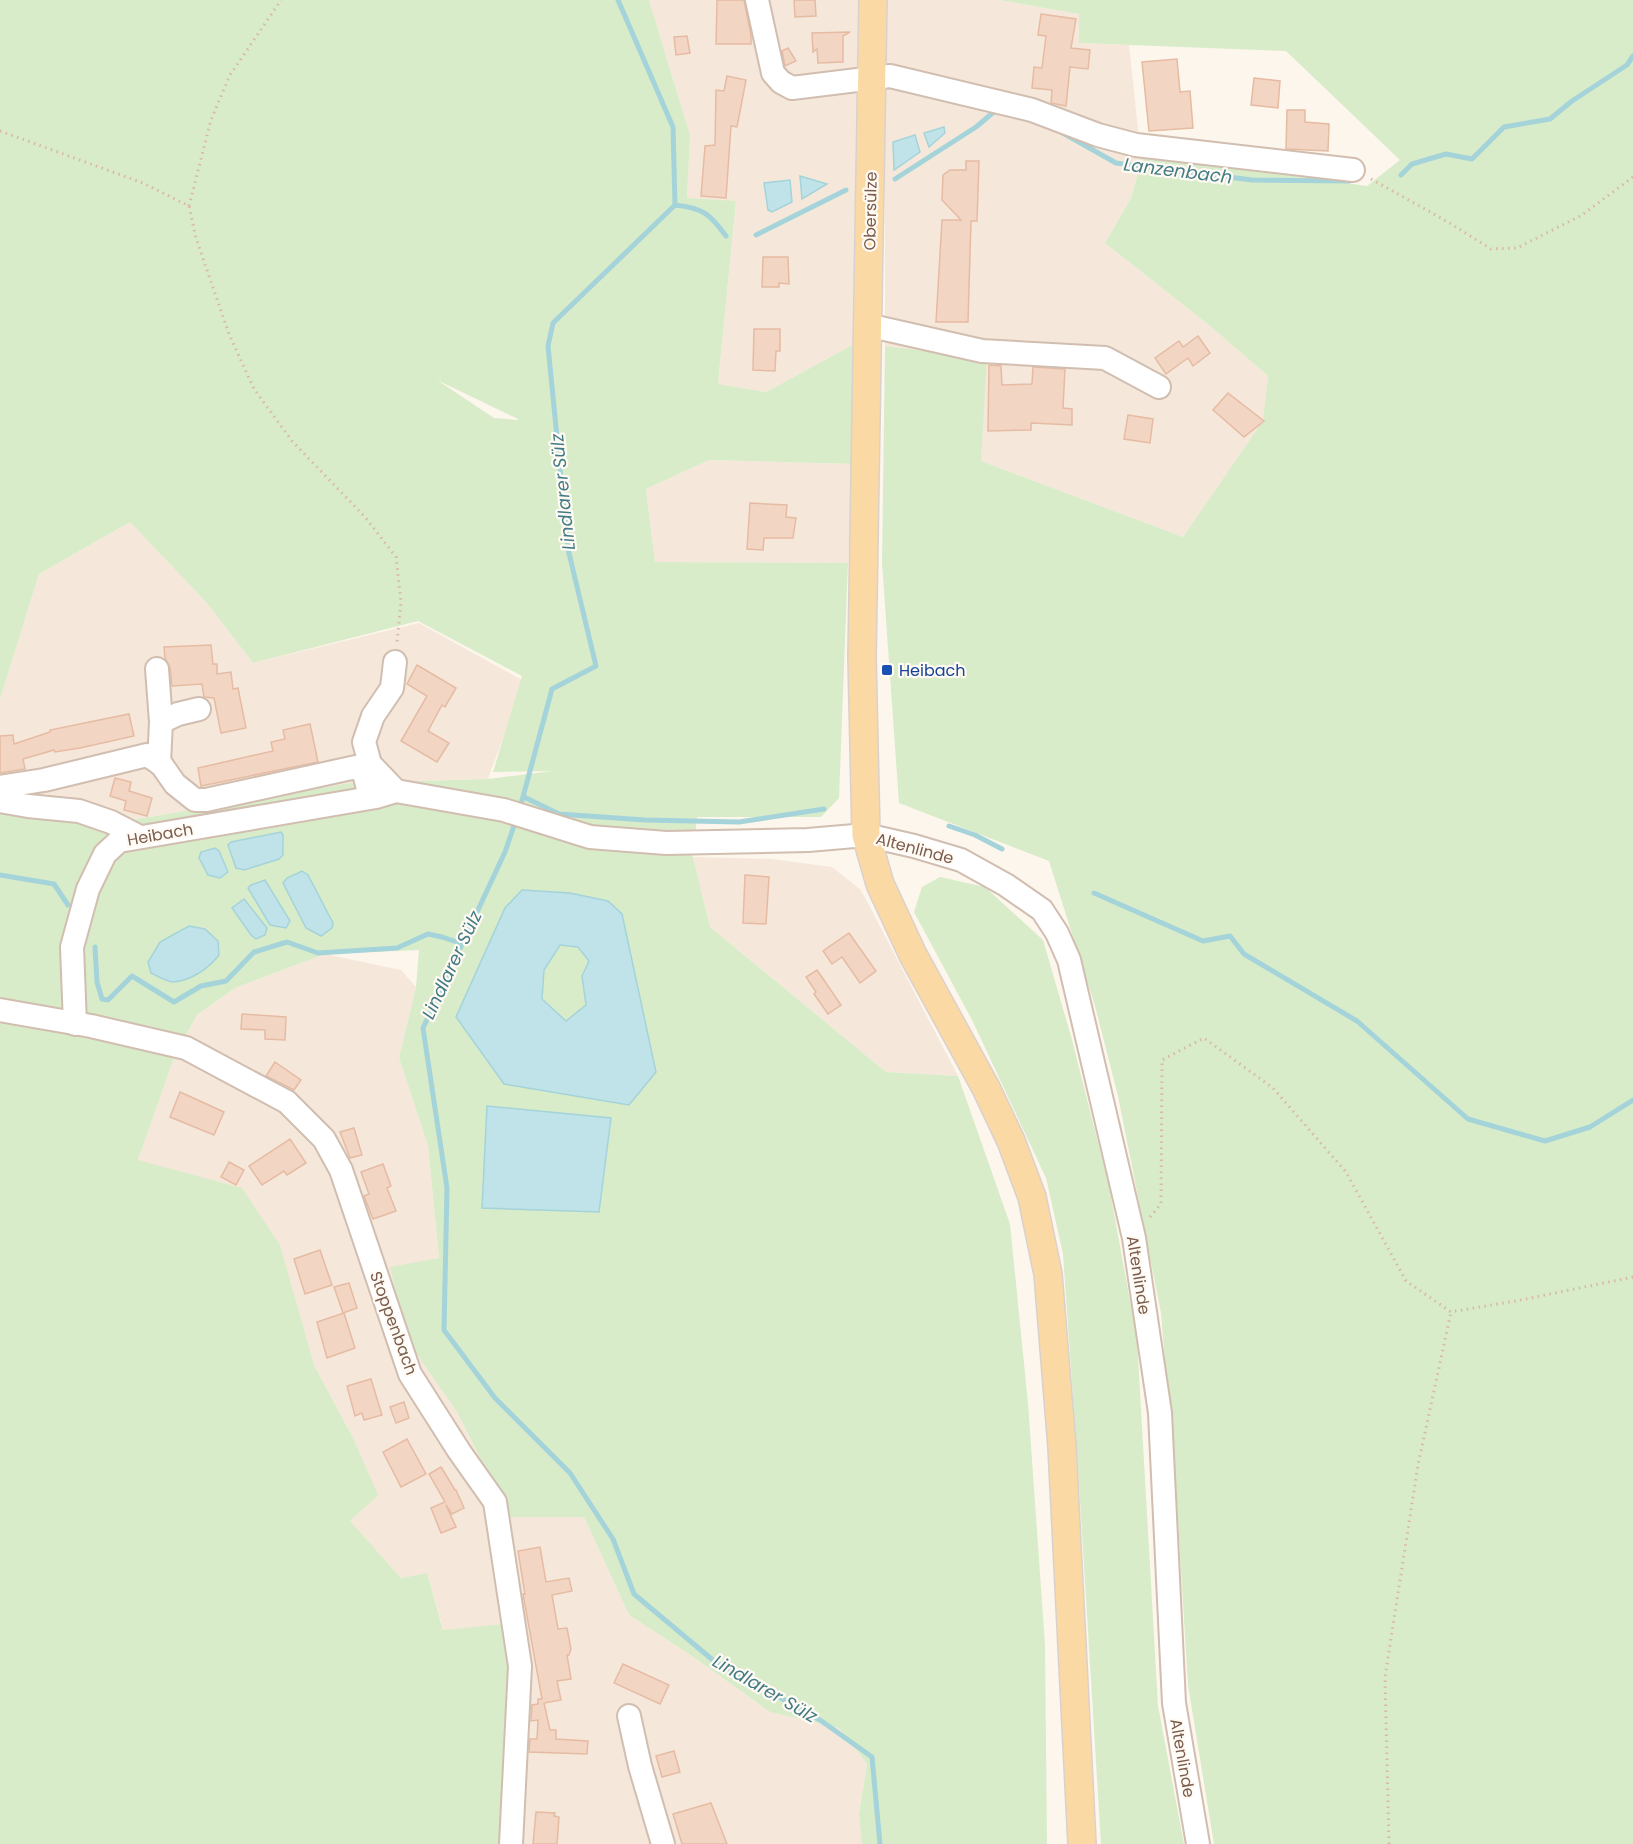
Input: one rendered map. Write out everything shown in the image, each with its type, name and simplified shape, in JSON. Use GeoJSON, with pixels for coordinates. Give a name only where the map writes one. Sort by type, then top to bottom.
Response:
{"type":"FeatureCollection","features":[{"type":"Feature","properties":{"kind":"main road","name":"Obersülze"},"geometry":{"type":"LineString","coordinates":[[873,0],[862,657],[866,835],[880,884],[913,955],[986,1088],[1011,1141],[1032,1197],[1048,1274],[1062,1447],[1082,1844]]}},
{"type":"Feature","properties":{"kind":"street"},"geometry":{"type":"LineString","coordinates":[[757,0],[772,73],[792,88],[890,76],[1000,101],[1032,110],[1098,135],[1136,145],[1353,170]]}},
{"type":"Feature","properties":{"kind":"street"},"geometry":{"type":"LineString","coordinates":[[867,335],[982,351],[1105,358],[1159,387]]}},
{"type":"Feature","properties":{"kind":"street"},"geometry":{"type":"LineString","coordinates":[[395,662],[392,688],[373,716],[364,742],[370,764],[396,791]]}},
{"type":"Feature","properties":{"kind":"street"},"geometry":{"type":"LineString","coordinates":[[157,669],[161,722],[159,763]]}},
{"type":"Feature","properties":{"kind":"street"},"geometry":{"type":"LineString","coordinates":[[161,722],[178,714],[198,709]]}},
{"type":"Feature","properties":{"kind":"street"},"geometry":{"type":"LineString","coordinates":[[0,787],[44,780],[147,755],[159,763],[175,784],[195,800],[206,800],[356,767],[364,773],[370,797]]}},
{"type":"Feature","properties":{"kind":"street","name":"Heibach"},"geometry":{"type":"LineString","coordinates":[[75,1024],[72,947],[88,889],[105,854],[119,841],[396,791],[504,810],[590,837],[666,843],[808,840],[866,835]]}},
{"type":"Feature","properties":{"kind":"street"},"geometry":{"type":"LineString","coordinates":[[0,801],[79,811],[111,822],[140,837]]}},
{"type":"Feature","properties":{"kind":"street","name":"Altenlinde"},"geometry":{"type":"LineString","coordinates":[[866,835],[961,860],[1006,885],[1042,910],[1057,933],[1069,960],[1134,1238],[1160,1413],[1174,1703],[1198,1844]]}},
{"type":"Feature","properties":{"kind":"street"},"geometry":{"type":"LineString","coordinates":[[0,1010],[75,1024]]}},
{"type":"Feature","properties":{"kind":"street","name":"Stoppenbach"},"geometry":{"type":"LineString","coordinates":[[75,1024],[186,1048],[255,1084],[287,1102],[324,1140],[341,1170],[410,1374],[495,1502],[520,1666],[511,1844]]}},
{"type":"Feature","properties":{"kind":"street"},"geometry":{"type":"LineString","coordinates":[[628,1716],[663,1844]]}},
{"type":"Feature","properties":{"kind":"path"},"geometry":{"type":"LineString","coordinates":[[281,0],[230,75],[211,120],[189,206],[196,238],[229,334],[254,389],[292,441],[365,517],[396,557],[401,602],[395,662]]}},
{"type":"Feature","properties":{"kind":"path"},"geometry":{"type":"LineString","coordinates":[[0,131],[143,183],[189,206]]}},
{"type":"Feature","properties":{"kind":"path"},"geometry":{"type":"LineString","coordinates":[[1353,170],[1448,222],[1491,249],[1517,248],[1582,215],[1633,177]]}},
{"type":"Feature","properties":{"kind":"path"},"geometry":{"type":"LineString","coordinates":[[1134,1238],[1161,1204],[1162,1060],[1204,1038],[1273,1088],[1346,1173],[1406,1281],[1451,1312],[1633,1278]]}},
{"type":"Feature","properties":{"kind":"path"},"geometry":{"type":"LineString","coordinates":[[1389,1844],[1385,1677],[1418,1465],[1451,1312]]}},
{"type":"Feature","properties":{"kind":"shaded area"},"geometry":{"type":"Polygon","coordinates":[[[649,0],[864,0],[856,343],[766,392],[718,385],[736,202],[687,198],[690,135],[649,0]]]}},
{"type":"Feature","properties":{"kind":"shaded area"},"geometry":{"type":"Polygon","coordinates":[[[888,0],[999,0],[1079,14],[1079,43],[1129,45],[1139,138],[1143,155],[1131,198],[1105,243],[1210,326],[1268,376],[1264,421],[1183,537],[981,461],[986,358],[885,346],[885,84],[888,0]]]}},
{"type":"Feature","properties":{"kind":"shaded area"},"geometry":{"type":"Polygon","coordinates":[[[709,460],[854,464],[848,563],[655,562],[646,489],[709,460]]]}},
{"type":"Feature","properties":{"kind":"shaded area"},"geometry":{"type":"Polygon","coordinates":[[[130,522],[206,602],[253,663],[419,623],[524,681],[488,779],[350,783],[120,822],[0,810],[0,699],[39,574],[130,522]]]}},
{"type":"Feature","properties":{"kind":"shaded area"},"geometry":{"type":"Polygon","coordinates":[[[693,857],[772,859],[832,867],[861,890],[958,1076],[886,1072],[710,927],[693,857]]]}},
{"type":"Feature","properties":{"kind":"shaded area"},"geometry":{"type":"Polygon","coordinates":[[[325,954],[401,970],[416,987],[399,1058],[428,1146],[439,1258],[408,1340],[457,1412],[510,1517],[584,1517],[629,1615],[692,1656],[770,1712],[839,1728],[867,1764],[859,1814],[862,1844],[505,1844],[427,1573],[401,1578],[349,1521],[352,1436],[314,1365],[279,1245],[138,1160],[175,1055],[197,1015],[235,988],[325,954]]]}},
{"type":"Feature","properties":{"kind":"green space"},"geometry":{"type":"Polygon","coordinates":[[[0,0],[649,0],[690,135],[687,198],[736,201],[718,384],[766,392],[856,343],[854,464],[709,460],[646,489],[655,562],[848,563],[839,798],[821,817],[697,817],[693,857],[710,927],[886,1072],[958,1076],[1010,1224],[1028,1403],[1045,1645],[1047,1844],[862,1844],[859,1814],[867,1764],[839,1728],[770,1712],[692,1656],[629,1615],[584,1517],[510,1517],[457,1412],[407,1340],[390,1267],[439,1258],[428,1146],[399,1058],[416,987],[419,950],[325,954],[235,988],[197,1015],[175,1055],[138,1160],[242,1188],[280,1245],[314,1365],[352,1436],[378,1495],[350,1521],[401,1578],[427,1573],[443,1630],[515,1623],[505,1844],[0,1844],[0,810],[120,822],[350,783],[488,779],[553,771],[493,772],[522,676],[418,621],[253,663],[206,602],[130,522],[39,574],[0,699],[0,0]],[[437,380],[494,418],[518,419],[437,380]]]}},
{"type":"Feature","properties":{"kind":"green space"},"geometry":{"type":"Polygon","coordinates":[[[999,0],[1633,0],[1633,1844],[1214,1844],[1188,1685],[1178,1521],[1161,1313],[1118,1096],[1095,1006],[1049,861],[899,803],[882,563],[885,346],[987,358],[981,461],[1183,537],[1263,421],[1268,376],[1210,326],[1105,243],[1131,198],[1143,155],[1367,186],[1400,160],[1286,51],[1079,43],[1079,14],[999,0]]]}},
{"type":"Feature","properties":{"kind":"green space"},"geometry":{"type":"Polygon","coordinates":[[[940,877],[985,887],[1043,940],[1071,1036],[1109,1186],[1137,1339],[1158,1706],[1184,1844],[1101,1844],[1063,1254],[1046,1178],[973,1022],[914,912],[922,887],[940,877]]]}},
{"type":"Feature","properties":{"kind":"water"},"geometry":{"type":"Polygon","coordinates":[[[944,127],[945,133],[929,147],[924,133],[944,127]]]}},
{"type":"Feature","properties":{"kind":"water"},"geometry":{"type":"Polygon","coordinates":[[[915,135],[920,152],[894,170],[893,142],[915,135]]]}},
{"type":"Feature","properties":{"kind":"water"},"geometry":{"type":"Polygon","coordinates":[[[800,176],[827,184],[802,199],[800,176]]]}},
{"type":"Feature","properties":{"kind":"water"},"geometry":{"type":"Polygon","coordinates":[[[790,180],[792,202],[772,212],[768,210],[764,183],[790,180]]]}},
{"type":"Feature","properties":{"kind":"water"},"geometry":{"type":"Polygon","coordinates":[[[281,832],[283,855],[279,859],[244,870],[236,868],[228,845],[231,842],[281,832]]]}},
{"type":"Feature","properties":{"kind":"water"},"geometry":{"type":"Polygon","coordinates":[[[215,848],[219,851],[228,872],[220,878],[208,875],[199,858],[201,852],[215,848]]]}},
{"type":"Feature","properties":{"kind":"water"},"geometry":{"type":"Polygon","coordinates":[[[302,871],[308,875],[333,923],[332,928],[321,936],[306,928],[283,883],[287,878],[302,871]]]}},
{"type":"Feature","properties":{"kind":"water"},"geometry":{"type":"Polygon","coordinates":[[[265,880],[290,921],[286,928],[270,925],[248,888],[265,880]]]}},
{"type":"Feature","properties":{"kind":"water"},"geometry":{"type":"Polygon","coordinates":[[[522,890],[570,893],[608,901],[622,914],[656,1072],[629,1105],[504,1084],[456,1017],[505,908],[522,890]],[[560,945],[544,970],[542,999],[566,1021],[586,1005],[582,976],[589,961],[578,947],[560,945]]]}},
{"type":"Feature","properties":{"kind":"water"},"geometry":{"type":"Polygon","coordinates":[[[244,899],[267,928],[265,935],[256,939],[232,908],[244,899]]]}},
{"type":"Feature","properties":{"kind":"water"},"geometry":{"type":"Polygon","coordinates":[[[189,926],[205,929],[218,941],[219,955],[199,973],[180,981],[168,981],[151,973],[148,962],[160,942],[189,926]]]}},
{"type":"Feature","properties":{"kind":"water"},"geometry":{"type":"Polygon","coordinates":[[[487,1106],[611,1118],[599,1212],[482,1208],[487,1106]]]}},
{"type":"Feature","properties":{"kind":"building"},"geometry":{"type":"Polygon","coordinates":[[[717,0],[744,0],[751,44],[716,44],[717,0]]]}},
{"type":"Feature","properties":{"kind":"building"},"geometry":{"type":"Polygon","coordinates":[[[794,0],[815,0],[816,16],[795,17],[794,0]]]}},
{"type":"Feature","properties":{"kind":"building"},"geometry":{"type":"Polygon","coordinates":[[[1041,14],[1076,19],[1071,48],[1090,50],[1088,69],[1070,67],[1066,106],[1051,103],[1052,90],[1032,88],[1034,67],[1042,68],[1046,36],[1038,35],[1041,14]]]}},
{"type":"Feature","properties":{"kind":"building"},"geometry":{"type":"Polygon","coordinates":[[[850,32],[843,36],[843,62],[818,63],[817,49],[813,52],[812,33],[850,32]]]}},
{"type":"Feature","properties":{"kind":"building"},"geometry":{"type":"Polygon","coordinates":[[[687,36],[690,53],[676,55],[674,37],[687,36]]]}},
{"type":"Feature","properties":{"kind":"building"},"geometry":{"type":"Polygon","coordinates":[[[788,48],[796,61],[785,66],[782,51],[788,48]]]}},
{"type":"Feature","properties":{"kind":"building"},"geometry":{"type":"Polygon","coordinates":[[[1177,59],[1180,92],[1190,91],[1193,128],[1149,131],[1142,62],[1177,59]]]}},
{"type":"Feature","properties":{"kind":"building"},"geometry":{"type":"Polygon","coordinates":[[[727,76],[746,80],[737,127],[731,126],[726,198],[701,196],[705,146],[715,145],[716,90],[724,91],[727,76]]]}},
{"type":"Feature","properties":{"kind":"building"},"geometry":{"type":"Polygon","coordinates":[[[1254,78],[1280,81],[1278,108],[1251,105],[1254,78]]]}},
{"type":"Feature","properties":{"kind":"building"},"geometry":{"type":"Polygon","coordinates":[[[1287,110],[1305,110],[1305,122],[1329,124],[1328,151],[1286,149],[1287,110]]]}},
{"type":"Feature","properties":{"kind":"building"},"geometry":{"type":"Polygon","coordinates":[[[966,161],[979,161],[977,221],[971,221],[968,322],[936,322],[942,220],[961,220],[942,200],[943,175],[950,170],[966,170],[966,161]]]}},
{"type":"Feature","properties":{"kind":"building"},"geometry":{"type":"Polygon","coordinates":[[[763,257],[788,257],[789,284],[779,283],[779,287],[762,287],[763,257]]]}},
{"type":"Feature","properties":{"kind":"building"},"geometry":{"type":"Polygon","coordinates":[[[754,329],[780,329],[780,351],[776,351],[775,371],[753,370],[754,329]]]}},
{"type":"Feature","properties":{"kind":"building"},"geometry":{"type":"Polygon","coordinates":[[[1198,336],[1210,353],[1193,366],[1188,358],[1166,374],[1155,358],[1179,341],[1183,347],[1198,336]]]}},
{"type":"Feature","properties":{"kind":"building"},"geometry":{"type":"Polygon","coordinates":[[[989,365],[1001,366],[1002,385],[1032,384],[1033,367],[1065,369],[1063,408],[1072,409],[1072,425],[1031,423],[1031,430],[988,431],[989,365]]]}},
{"type":"Feature","properties":{"kind":"building"},"geometry":{"type":"Polygon","coordinates":[[[1228,393],[1264,421],[1244,437],[1213,410],[1228,393]]]}},
{"type":"Feature","properties":{"kind":"building"},"geometry":{"type":"Polygon","coordinates":[[[1128,415],[1153,419],[1150,443],[1124,439],[1128,415]]]}},
{"type":"Feature","properties":{"kind":"building"},"geometry":{"type":"Polygon","coordinates":[[[750,503],[787,505],[786,517],[796,518],[793,538],[764,538],[763,550],[747,549],[750,503]]]}},
{"type":"Feature","properties":{"kind":"building"},"geometry":{"type":"Polygon","coordinates":[[[211,645],[213,664],[217,664],[217,674],[231,672],[233,689],[238,688],[246,728],[221,733],[214,698],[204,697],[202,684],[172,686],[164,647],[211,645]]]}},
{"type":"Feature","properties":{"kind":"building"},"geometry":{"type":"Polygon","coordinates":[[[417,665],[456,688],[445,707],[442,705],[428,731],[449,743],[437,762],[401,741],[427,696],[407,684],[417,665]]]}},
{"type":"Feature","properties":{"kind":"building"},"geometry":{"type":"Polygon","coordinates":[[[129,714],[134,736],[80,748],[55,752],[54,750],[23,759],[25,769],[0,773],[0,736],[13,735],[14,744],[50,732],[50,730],[129,714]]]}},
{"type":"Feature","properties":{"kind":"building"},"geometry":{"type":"Polygon","coordinates":[[[310,724],[318,762],[201,786],[198,768],[273,751],[271,742],[285,739],[283,730],[310,724]]]}},
{"type":"Feature","properties":{"kind":"building"},"geometry":{"type":"Polygon","coordinates":[[[115,778],[131,782],[129,791],[152,798],[147,816],[124,810],[126,801],[110,796],[115,778]]]}},
{"type":"Feature","properties":{"kind":"building"},"geometry":{"type":"Polygon","coordinates":[[[745,875],[769,877],[766,924],[743,923],[745,875]]]}},
{"type":"Feature","properties":{"kind":"building"},"geometry":{"type":"Polygon","coordinates":[[[849,933],[876,971],[860,983],[842,957],[832,964],[823,951],[849,933]]]}},
{"type":"Feature","properties":{"kind":"building"},"geometry":{"type":"Polygon","coordinates":[[[817,970],[841,1005],[828,1014],[814,994],[816,992],[806,977],[817,970]]]}},
{"type":"Feature","properties":{"kind":"building"},"geometry":{"type":"Polygon","coordinates":[[[242,1014],[286,1017],[285,1040],[265,1039],[265,1030],[241,1029],[242,1014]]]}},
{"type":"Feature","properties":{"kind":"building"},"geometry":{"type":"Polygon","coordinates":[[[275,1062],[301,1080],[294,1090],[266,1076],[275,1062]]]}},
{"type":"Feature","properties":{"kind":"building"},"geometry":{"type":"Polygon","coordinates":[[[180,1092],[224,1112],[214,1135],[170,1117],[180,1092]]]}},
{"type":"Feature","properties":{"kind":"building"},"geometry":{"type":"Polygon","coordinates":[[[354,1128],[362,1155],[350,1158],[340,1132],[354,1128]]]}},
{"type":"Feature","properties":{"kind":"building"},"geometry":{"type":"Polygon","coordinates":[[[290,1139],[306,1163],[287,1175],[284,1171],[262,1185],[249,1166],[290,1139]]]}},
{"type":"Feature","properties":{"kind":"building"},"geometry":{"type":"Polygon","coordinates":[[[229,1162],[244,1170],[236,1185],[221,1177],[229,1162]]]}},
{"type":"Feature","properties":{"kind":"building"},"geometry":{"type":"Polygon","coordinates":[[[383,1164],[391,1186],[387,1188],[396,1211],[373,1219],[364,1196],[369,1194],[361,1172],[383,1164]]]}},
{"type":"Feature","properties":{"kind":"building"},"geometry":{"type":"Polygon","coordinates":[[[320,1250],[332,1285],[305,1294],[294,1259],[320,1250]]]}},
{"type":"Feature","properties":{"kind":"building"},"geometry":{"type":"Polygon","coordinates":[[[349,1283],[357,1308],[343,1313],[334,1287],[349,1283]]]}},
{"type":"Feature","properties":{"kind":"building"},"geometry":{"type":"Polygon","coordinates":[[[344,1313],[355,1348],[327,1358],[317,1322],[344,1313]]]}},
{"type":"Feature","properties":{"kind":"building"},"geometry":{"type":"Polygon","coordinates":[[[371,1379],[382,1415],[364,1420],[362,1413],[355,1416],[347,1386],[371,1379]]]}},
{"type":"Feature","properties":{"kind":"building"},"geometry":{"type":"Polygon","coordinates":[[[404,1402],[409,1418],[396,1423],[390,1407],[404,1402]]]}},
{"type":"Feature","properties":{"kind":"building"},"geometry":{"type":"Polygon","coordinates":[[[407,1439],[426,1474],[401,1487],[383,1452],[407,1439]]]}},
{"type":"Feature","properties":{"kind":"building"},"geometry":{"type":"Polygon","coordinates":[[[441,1467],[456,1490],[464,1508],[452,1514],[446,1505],[456,1527],[441,1533],[431,1508],[445,1502],[429,1474],[441,1467]]]}},
{"type":"Feature","properties":{"kind":"building"},"geometry":{"type":"Polygon","coordinates":[[[540,1547],[546,1582],[569,1578],[572,1591],[552,1595],[558,1629],[567,1628],[571,1649],[567,1655],[571,1679],[557,1681],[561,1700],[544,1703],[550,1730],[556,1730],[556,1739],[588,1741],[587,1754],[529,1752],[530,1739],[537,1739],[538,1720],[531,1721],[532,1705],[538,1704],[538,1699],[542,1699],[523,1594],[525,1594],[518,1551],[540,1547]]]}},
{"type":"Feature","properties":{"kind":"building"},"geometry":{"type":"Polygon","coordinates":[[[623,1664],[669,1685],[660,1704],[614,1683],[623,1664]]]}},
{"type":"Feature","properties":{"kind":"building"},"geometry":{"type":"Polygon","coordinates":[[[674,1751],[680,1772],[662,1777],[656,1756],[674,1751]]]}},
{"type":"Feature","properties":{"kind":"building"},"geometry":{"type":"Polygon","coordinates":[[[711,1803],[727,1844],[682,1844],[673,1814],[711,1803]]]}},
{"type":"Feature","properties":{"kind":"building"},"geometry":{"type":"Polygon","coordinates":[[[536,1812],[555,1813],[554,1816],[559,1817],[557,1844],[533,1844],[536,1812]]]}},
{"type":"Feature","properties":{"kind":"waterway","name":"Lindlarer Sülz"},"geometry":{"type":"LineString","coordinates":[[520,808],[552,689],[596,666],[568,549],[548,346],[553,323],[675,205],[673,127],[618,0]]}},
{"type":"Feature","properties":{"kind":"waterway","name":"Lanzenbach"},"geometry":{"type":"LineString","coordinates":[[1401,175],[1412,164],[1446,154],[1472,159],[1504,127],[1550,119],[1572,101],[1627,65],[1633,56]]}},
{"type":"Feature","properties":{"kind":"waterway","name":"Lanzenbach"},"geometry":{"type":"LineString","coordinates":[[895,179],[976,127],[995,111],[999,112]]}},
{"type":"Feature","properties":{"kind":"waterway","name":"Lanzenbach"},"geometry":{"type":"LineString","coordinates":[[1061,132],[1116,163],[1252,180],[1350,181]]}},
{"type":"Feature","properties":{"kind":"waterway","name":"Lanzenbach"},"geometry":{"type":"LineString","coordinates":[[756,235],[846,190]]}},
{"type":"Feature","properties":{"kind":"waterway","name":"Lanzenbach"},"geometry":{"type":"LineString","coordinates":[[675,205],[705,213],[726,236]]}},
{"type":"Feature","properties":{"kind":"waterway"},"geometry":{"type":"LineString","coordinates":[[524,797],[559,814],[645,820],[739,822],[824,809]]}},
{"type":"Feature","properties":{"kind":"waterway","name":"Lindlarer Sülz"},"geometry":{"type":"LineString","coordinates":[[516,820],[505,852],[423,1028],[447,1188],[444,1330],[495,1398],[570,1473],[613,1539],[634,1594],[714,1661],[820,1720],[872,1757],[880,1844]]}},
{"type":"Feature","properties":{"kind":"waterway"},"geometry":{"type":"LineString","coordinates":[[949,826],[975,835],[1002,849]]}},
{"type":"Feature","properties":{"kind":"waterway","name":"Heibach"},"geometry":{"type":"LineString","coordinates":[[0,875],[54,884],[68,905]]}},
{"type":"Feature","properties":{"kind":"waterway"},"geometry":{"type":"LineString","coordinates":[[1094,893],[1203,941],[1230,936],[1244,954],[1357,1021],[1468,1119],[1545,1141],[1590,1127],[1633,1100]]}},
{"type":"Feature","properties":{"kind":"waterway","name":"Heibach"},"geometry":{"type":"LineString","coordinates":[[95,947],[97,982],[102,999],[108,1000],[132,976],[174,1002],[201,986],[226,981],[254,952],[287,942],[318,953],[397,948],[428,934],[463,944]]}},
{"type":"Feature","properties":{"kind":"place","name":"Heibach"},"geometry":{"type":"Point","coordinates":[887,670]}}]}
